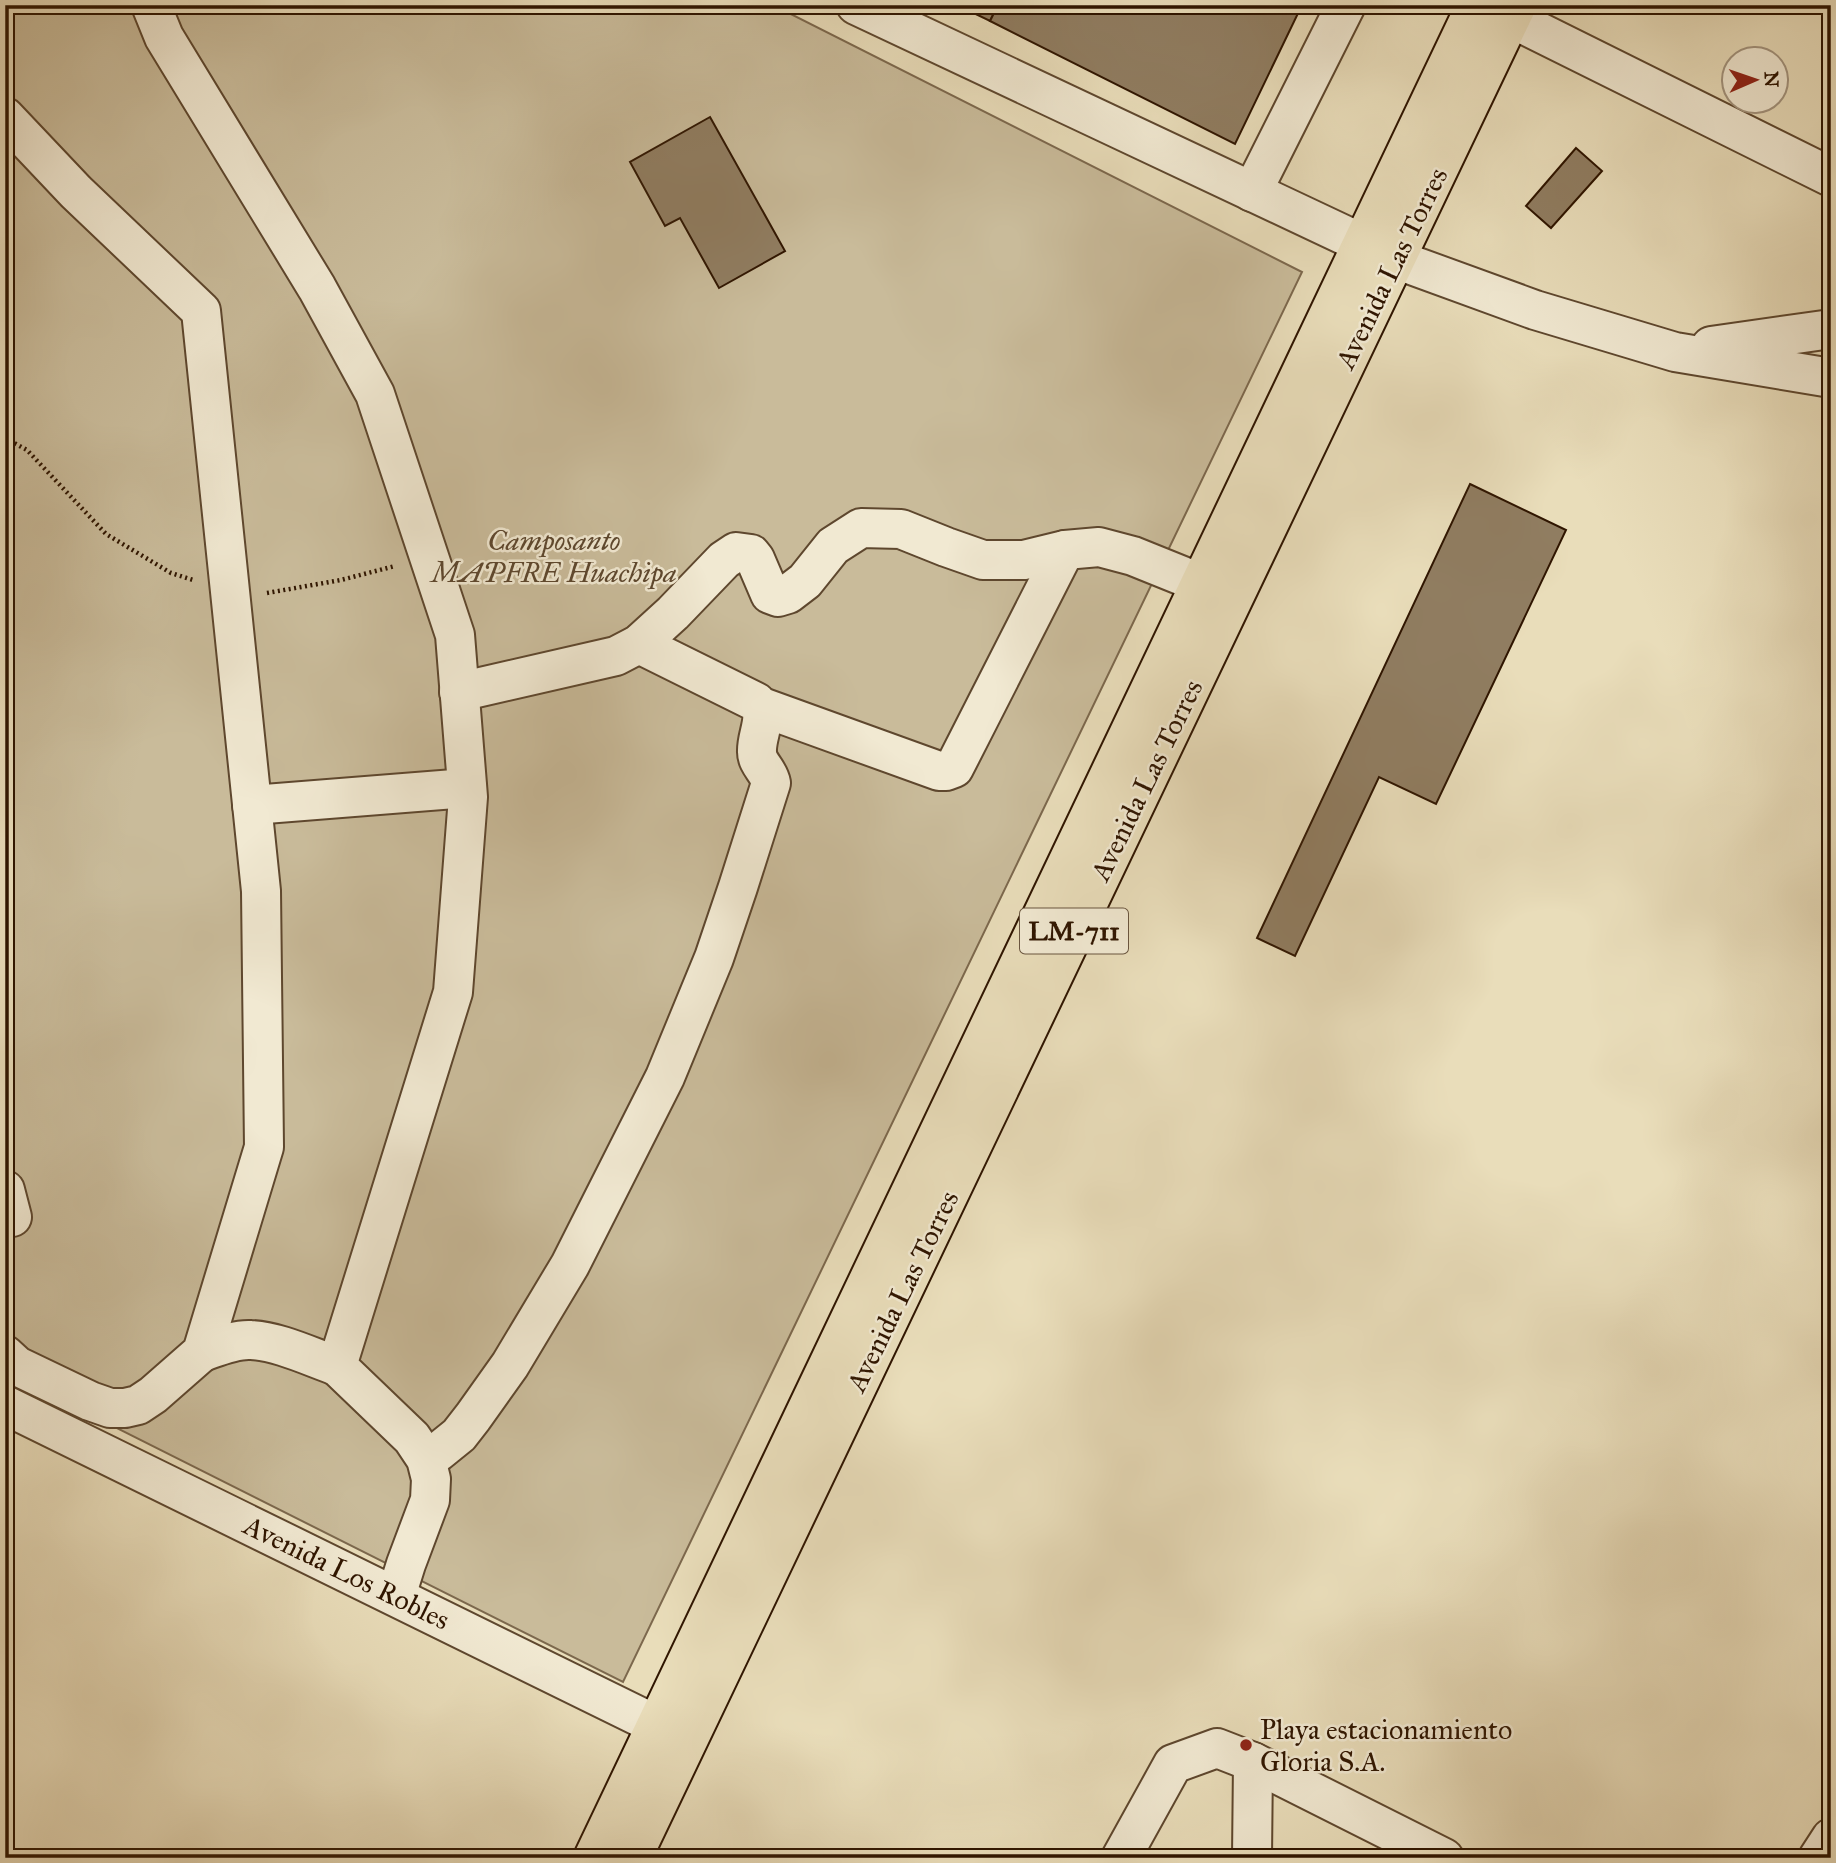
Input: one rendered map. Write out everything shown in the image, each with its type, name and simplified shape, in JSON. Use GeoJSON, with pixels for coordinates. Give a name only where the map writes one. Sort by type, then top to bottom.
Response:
{"type":"FeatureCollection","features":[{"type":"Feature","properties":{"kind":"main road","name":"Avenida Las Torres"},"geometry":{"type":"LineString","coordinates":[[632,1858],[673,1732],[1200,583],[1378,251],[1501,9]]}},
{"type":"Feature","properties":{"kind":"main road","name":"Avenida Las Torres"},"geometry":{"type":"LineString","coordinates":[[593,1858],[673,1732],[1378,251]]}},
{"type":"Feature","properties":{"kind":"street"},"geometry":{"type":"LineString","coordinates":[[151,5],[164,37],[317,288],[375,394],[455,635],[468,797],[453,992],[337,1366]]}},
{"type":"Feature","properties":{"kind":"street"},"geometry":{"type":"LineString","coordinates":[[856,5],[1378,251],[1535,310],[1675,352],[1831,379]]}},
{"type":"Feature","properties":{"kind":"street"},"geometry":{"type":"LineString","coordinates":[[1252,192],[1346,5]]}},
{"type":"Feature","properties":{"kind":"street"},"geometry":{"type":"LineString","coordinates":[[1501,9],[1831,177]]}},
{"type":"Feature","properties":{"kind":"street"},"geometry":{"type":"LineString","coordinates":[[5,117],[76,192],[201,311],[261,891],[264,1147],[202,1352]]}},
{"type":"Feature","properties":{"kind":"street"},"geometry":{"type":"LineString","coordinates":[[1675,352],[1831,329]]}},
{"type":"Feature","properties":{"kind":"street"},"geometry":{"type":"LineString","coordinates":[[459,692],[616,656],[639,644],[724,560],[736,552],[751,554],[770,594],[778,597],[788,594],[805,581],[833,546],[860,528],[901,529],[983,560],[1024,560],[1065,550],[1099,547],[1133,556],[1200,583]]}},
{"type":"Feature","properties":{"kind":"street"},"geometry":{"type":"LineString","coordinates":[[639,644],[762,707],[939,771],[954,768],[1065,550]]}},
{"type":"Feature","properties":{"kind":"street"},"geometry":{"type":"LineString","coordinates":[[426,1459],[459,1435],[510,1365],[570,1265],[665,1077],[714,958],[771,783],[771,778],[757,756],[762,707]]}},
{"type":"Feature","properties":{"kind":"street"},"geometry":{"type":"LineString","coordinates":[[252,806],[467,788]]}},
{"type":"Feature","properties":{"kind":"street"},"geometry":{"type":"LineString","coordinates":[[5,1355],[16,1366],[110,1408],[138,1405],[202,1352],[228,1343],[250,1339],[337,1366],[412,1438],[426,1459],[431,1479],[430,1500],[396,1596]]}},
{"type":"Feature","properties":{"kind":"street","name":"Avenida Los Robles"},"geometry":{"type":"LineString","coordinates":[[5,1405],[673,1732]]}},
{"type":"Feature","properties":{"kind":"street"},"geometry":{"type":"LineString","coordinates":[[1121,1858],[1172,1765],[1217,1748],[1253,1762],[1444,1858]]}},
{"type":"Feature","properties":{"kind":"street"},"geometry":{"type":"LineString","coordinates":[[1252,1858],[1253,1762]]}},
{"type":"Feature","properties":{"kind":"street"},"geometry":{"type":"LineString","coordinates":[[1818,1858],[1831,1838]]}},
{"type":"Feature","properties":{"kind":"green space","name":"Camposanto MAPFRE Huachipa"},"geometry":{"type":"Polygon","coordinates":[[[5,5],[773,5],[1302,272],[623,1682],[5,1372],[5,5]]]}},
{"type":"Feature","properties":{"kind":"building"},"geometry":{"type":"Polygon","coordinates":[[[957,5],[998,5],[990,21],[957,5]]]}},
{"type":"Feature","properties":{"kind":"building"},"geometry":{"type":"Polygon","coordinates":[[[998,5],[1302,5],[1235,144],[990,21],[998,5]]]}},
{"type":"Feature","properties":{"kind":"building"},"geometry":{"type":"Polygon","coordinates":[[[710,117],[785,251],[719,288],[680,218],[665,226],[630,162],[710,117]]]}},
{"type":"Feature","properties":{"kind":"building"},"geometry":{"type":"Polygon","coordinates":[[[1576,148],[1602,171],[1551,228],[1526,206],[1576,148]]]}},
{"type":"Feature","properties":{"kind":"building"},"geometry":{"type":"Polygon","coordinates":[[[1470,484],[1566,530],[1436,804],[1379,777],[1295,956],[1257,938],[1470,484]]]}},
{"type":"Feature","properties":{"kind":"place","name":"Playa estacionamiento Gloria S.A."},"geometry":{"type":"Point","coordinates":[1246,1745]}}]}
